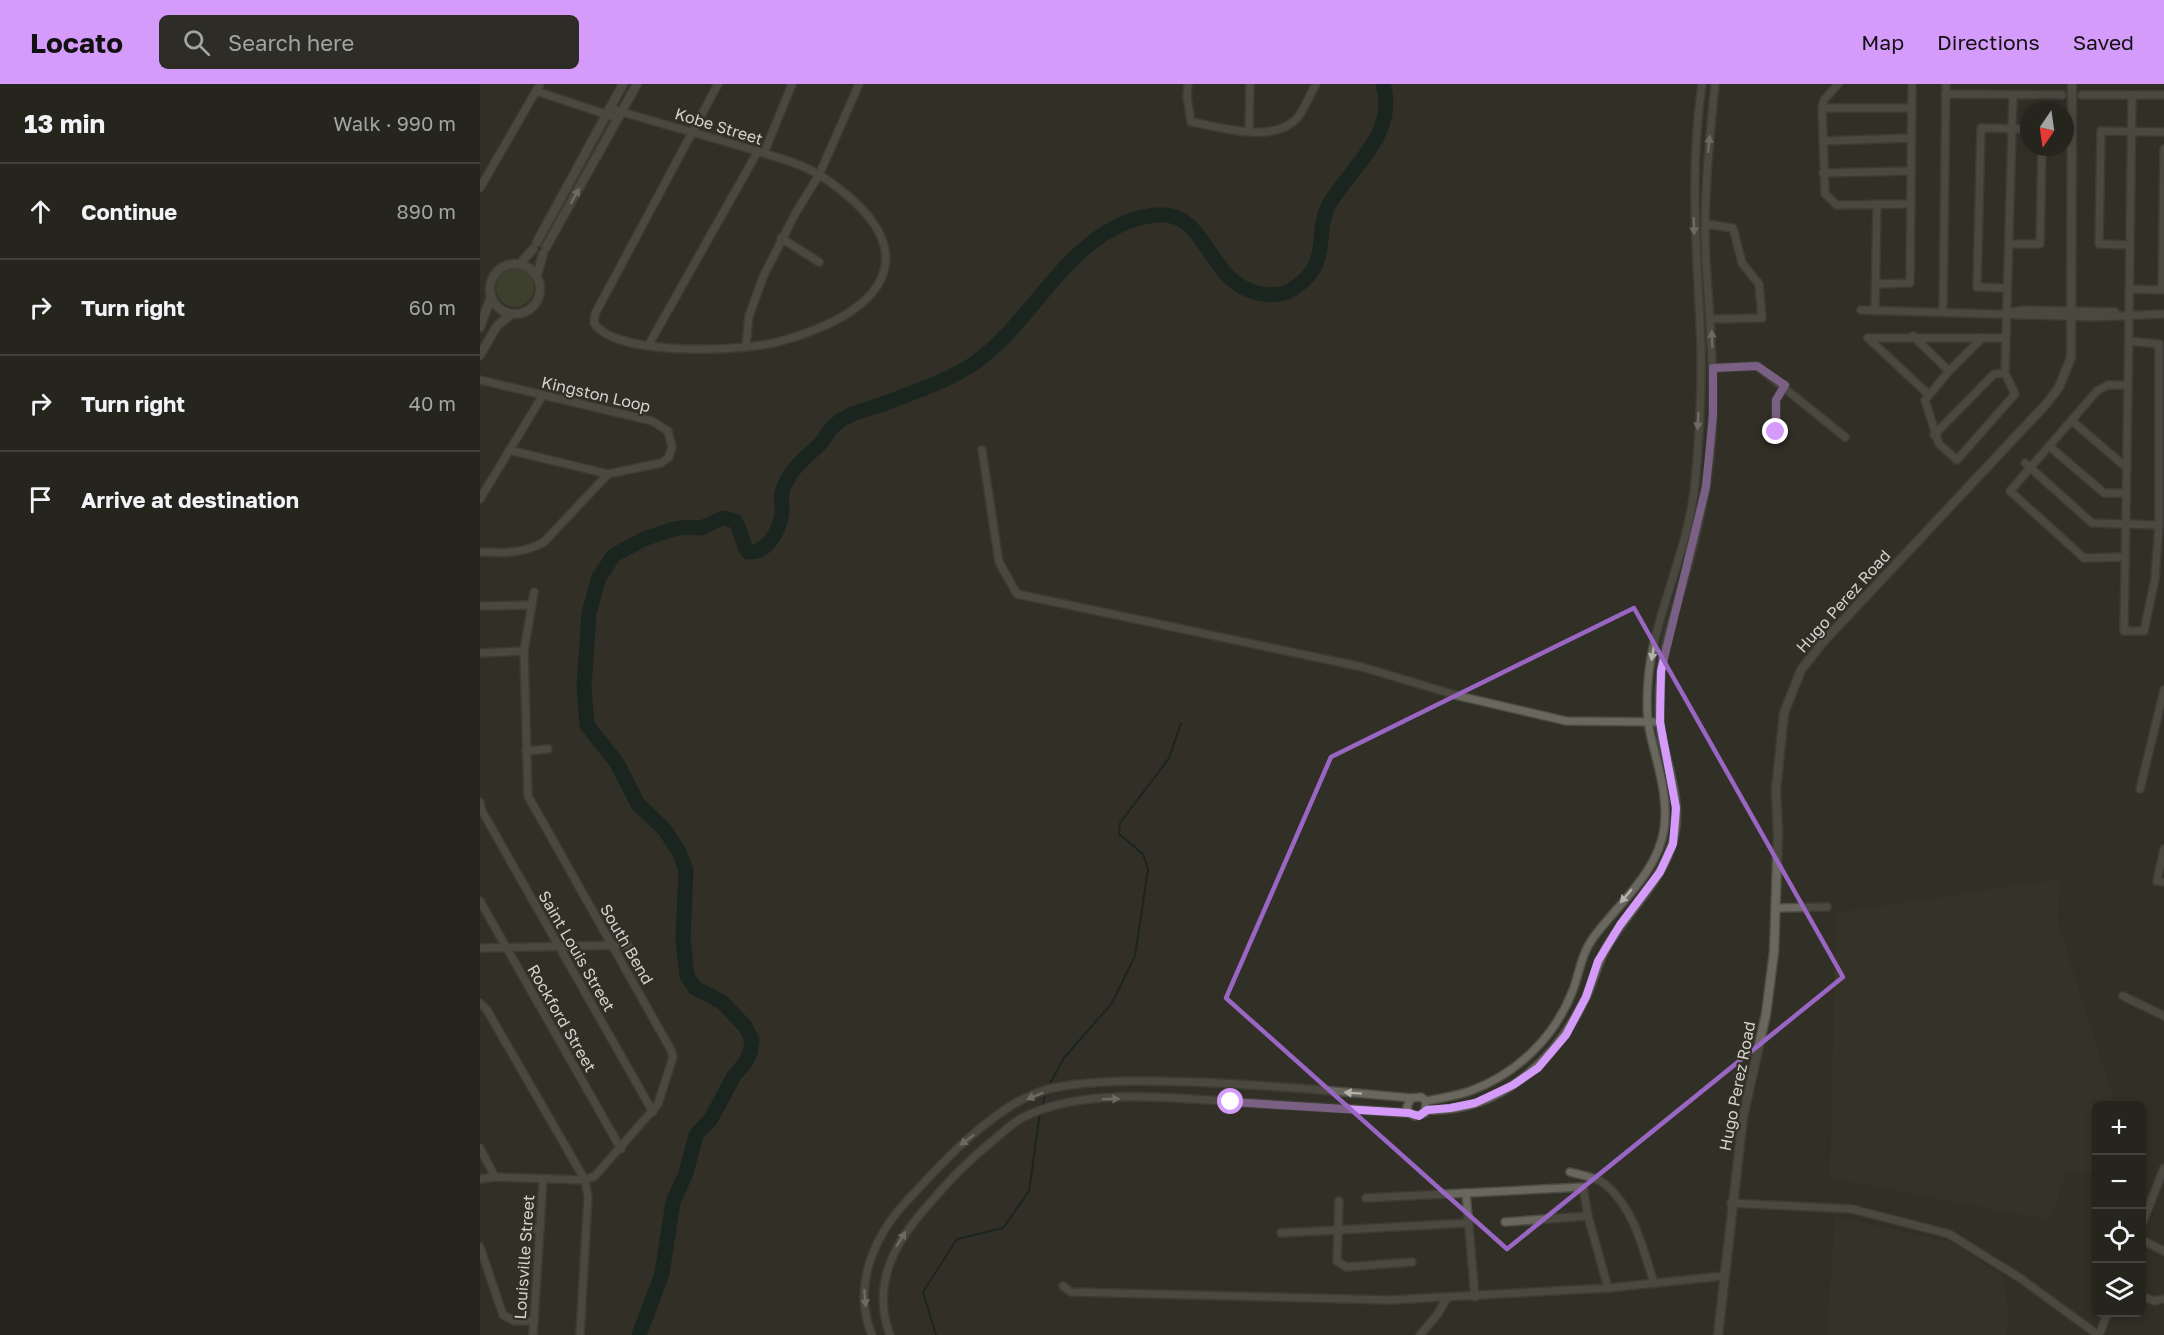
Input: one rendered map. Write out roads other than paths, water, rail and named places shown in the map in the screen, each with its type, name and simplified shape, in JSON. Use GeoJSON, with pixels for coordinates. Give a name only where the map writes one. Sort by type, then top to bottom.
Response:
{"type":"FeatureCollection","features":[{"type":"Feature","properties":{"kind":"street"},"geometry":{"type":"LineString","coordinates":[[520,264],[535,246],[623,84]]}},
{"type":"Feature","properties":{"kind":"street"},"geometry":{"type":"LineString","coordinates":[[491,297],[499,308],[511,314],[525,312],[537,303],[541,289],[537,275],[544,251],[637,84]]}},
{"type":"Feature","properties":{"kind":"street","name":"Kobe Street"},"geometry":{"type":"LineString","coordinates":[[538,88],[619,115],[694,132],[761,152],[819,175],[866,211],[883,237],[888,262],[879,285],[844,316],[820,328],[779,342],[674,350],[606,336],[594,323],[595,314],[694,132],[718,84]]}},
{"type":"Feature","properties":{"kind":"street"},"geometry":{"type":"LineString","coordinates":[[648,346],[761,152],[792,84]]}},
{"type":"Feature","properties":{"kind":"street"},"geometry":{"type":"LineString","coordinates":[[746,345],[749,316],[756,295],[782,238],[819,175],[859,84]]}},
{"type":"Feature","properties":{"kind":"street"},"geometry":{"type":"LineString","coordinates":[[1188,84],[1187,96],[1191,122],[1249,131],[1280,130],[1298,117],[1316,84]]}},
{"type":"Feature","properties":{"kind":"street"},"geometry":{"type":"LineString","coordinates":[[1249,131],[1250,84]]}},
{"type":"Feature","properties":{"kind":"street"},"geometry":{"type":"LineString","coordinates":[[1426,1101],[1471,1091],[1496,1079],[1529,1057],[1556,1025],[1572,990],[1583,952],[1651,866],[1662,841],[1664,790],[1648,724],[1648,680],[1655,640],[1690,519],[1695,483],[1701,365],[1693,180],[1702,84]]}},
{"type":"Feature","properties":{"kind":"street"},"geometry":{"type":"LineString","coordinates":[[890,1335],[884,1318],[884,1289],[890,1258],[904,1233],[963,1164],[1021,1119],[1053,1106],[1096,1100],[1155,1098],[1409,1113],[1419,1116],[1427,1110],[1475,1103],[1513,1085],[1538,1068],[1566,1035],[1586,997],[1598,961],[1620,925],[1660,872],[1673,844],[1676,808],[1660,722],[1661,671],[1706,487],[1713,415],[1712,319],[1706,263],[1705,183],[1715,84]]}},
{"type":"Feature","properties":{"kind":"street"},"geometry":{"type":"LineString","coordinates":[[1838,84],[1824,100],[1822,108],[1825,194],[1837,204],[1910,204]]}},
{"type":"Feature","properties":{"kind":"street"},"geometry":{"type":"LineString","coordinates":[[1877,284],[1910,283],[1909,171],[1912,84]]}},
{"type":"Feature","properties":{"kind":"street"},"geometry":{"type":"LineString","coordinates":[[1943,311],[1946,84]]}},
{"type":"Feature","properties":{"kind":"street","name":"Hugo Perez Road"},"geometry":{"type":"LineString","coordinates":[[1718,1335],[1731,1203],[1743,1117],[1766,1014],[1774,952],[1778,834],[1776,790],[1784,713],[1797,680],[1823,642],[2054,394],[2067,372],[2071,358],[2073,84]]}},
{"type":"Feature","properties":{"kind":"street"},"geometry":{"type":"LineString","coordinates":[[480,188],[538,88]]}},
{"type":"Feature","properties":{"kind":"street"},"geometry":{"type":"LineString","coordinates":[[1945,94],[2062,95]]}},
{"type":"Feature","properties":{"kind":"street"},"geometry":{"type":"LineString","coordinates":[[1982,338],[1949,371],[1925,400],[1934,435],[1939,444],[1957,460],[2015,394],[2005,373],[2013,95]]}},
{"type":"Feature","properties":{"kind":"street"},"geometry":{"type":"LineString","coordinates":[[2082,95],[2164,95]]}},
{"type":"Feature","properties":{"kind":"street"},"geometry":{"type":"LineString","coordinates":[[2128,341],[2159,344],[2160,527],[2155,579],[2144,631],[2124,631],[2126,557],[2126,493],[2127,468],[2128,341],[2132,95]]}},
{"type":"Feature","properties":{"kind":"street"},"geometry":{"type":"LineString","coordinates":[[1822,108],[1912,108]]}},
{"type":"Feature","properties":{"kind":"street"},"geometry":{"type":"LineString","coordinates":[[2007,288],[1977,287],[1981,128],[2020,129]]}},
{"type":"Feature","properties":{"kind":"street"},"geometry":{"type":"LineString","coordinates":[[2130,245],[2099,244],[2101,131],[2164,132]]}},
{"type":"Feature","properties":{"kind":"street"},"geometry":{"type":"LineString","coordinates":[[1823,141],[1910,138]]}},
{"type":"Feature","properties":{"kind":"street"},"geometry":{"type":"LineString","coordinates":[[2129,289],[2162,290],[2164,149]]}},
{"type":"Feature","properties":{"kind":"street"},"geometry":{"type":"LineString","coordinates":[[2009,243],[2040,244],[2042,156]]}},
{"type":"Feature","properties":{"kind":"street"},"geometry":{"type":"LineString","coordinates":[[1823,173],[1909,171]]}},
{"type":"Feature","properties":{"kind":"street"},"geometry":{"type":"LineString","coordinates":[[1875,311],[1876,204]]}},
{"type":"Feature","properties":{"kind":"street"},"geometry":{"type":"LineString","coordinates":[[1706,224],[1733,228],[1742,263],[1759,284],[1762,318],[1712,319]]}},
{"type":"Feature","properties":{"kind":"street"},"geometry":{"type":"LineString","coordinates":[[782,238],[819,262]]}},
{"type":"Feature","properties":{"kind":"street"},"geometry":{"type":"LineString","coordinates":[[480,327],[491,297],[490,286],[496,272],[510,264],[520,264],[537,275]]}},
{"type":"Feature","properties":{"kind":"street"},"geometry":{"type":"LineString","coordinates":[[1861,310],[2007,313],[2025,310],[2164,314]]}},
{"type":"Feature","properties":{"kind":"street"},"geometry":{"type":"LineString","coordinates":[[480,355],[497,327],[511,314]]}},
{"type":"Feature","properties":{"kind":"street"},"geometry":{"type":"LineString","coordinates":[[1928,394],[1868,338],[1913,336],[2006,338]]}},
{"type":"Feature","properties":{"kind":"street"},"geometry":{"type":"LineString","coordinates":[[1913,336],[1949,371]]}},
{"type":"Feature","properties":{"kind":"street"},"geometry":{"type":"LineString","coordinates":[[1713,368],[1757,366],[1785,385],[1845,436]]}},
{"type":"Feature","properties":{"kind":"street"},"geometry":{"type":"LineString","coordinates":[[1934,435],[1994,374],[2005,373]]}},
{"type":"Feature","properties":{"kind":"street","name":"Kingston Loop"},"geometry":{"type":"LineString","coordinates":[[480,380],[652,421],[668,431],[672,447],[669,457],[661,463],[608,474]]}},
{"type":"Feature","properties":{"kind":"street"},"geometry":{"type":"LineString","coordinates":[[1776,432],[1776,400],[1785,385]]}},
{"type":"Feature","properties":{"kind":"street"},"geometry":{"type":"LineString","coordinates":[[2126,557],[2084,558],[2010,491],[2028,465],[2049,446],[2101,387],[2128,385]]}},
{"type":"Feature","properties":{"kind":"street"},"geometry":{"type":"LineString","coordinates":[[480,499],[543,395]]}},
{"type":"Feature","properties":{"kind":"street"},"geometry":{"type":"LineString","coordinates":[[2072,421],[2127,468]]}},
{"type":"Feature","properties":{"kind":"street"},"geometry":{"type":"LineString","coordinates":[[2049,446],[2104,493],[2126,493]]}},
{"type":"Feature","properties":{"kind":"street"},"geometry":{"type":"LineString","coordinates":[[480,552],[513,553],[531,550],[544,542],[608,474],[509,450]]}},
{"type":"Feature","properties":{"kind":"street"},"geometry":{"type":"LineString","coordinates":[[982,450],[999,562],[1017,594],[1362,666],[1459,696],[1566,721],[1648,724],[1660,722]]}},
{"type":"Feature","properties":{"kind":"street"},"geometry":{"type":"LineString","coordinates":[[2028,465],[2092,523],[2160,527]]}},
{"type":"Feature","properties":{"kind":"street","name":"South Bend"},"geometry":{"type":"LineString","coordinates":[[534,592],[524,651],[526,788],[531,804],[671,1050],[672,1066],[653,1113],[603,1171],[585,1180]]}},
{"type":"Feature","properties":{"kind":"street"},"geometry":{"type":"LineString","coordinates":[[480,606],[531,605]]}},
{"type":"Feature","properties":{"kind":"street"},"geometry":{"type":"LineString","coordinates":[[480,653],[524,651]]}},
{"type":"Feature","properties":{"kind":"street"},"geometry":{"type":"LineString","coordinates":[[2140,789],[2164,694]]}},
{"type":"Feature","properties":{"kind":"street"},"geometry":{"type":"LineString","coordinates":[[526,751],[548,749]]}},
{"type":"Feature","properties":{"kind":"street","name":"Saint Louis Street"},"geometry":{"type":"LineString","coordinates":[[480,802],[482,812],[653,1113]]}},
{"type":"Feature","properties":{"kind":"street"},"geometry":{"type":"LineString","coordinates":[[1662,841],[1673,844]]}},
{"type":"Feature","properties":{"kind":"street"},"geometry":{"type":"LineString","coordinates":[[2164,849],[2157,881],[2164,882]]}},
{"type":"Feature","properties":{"kind":"street","name":"Rockford Street"},"geometry":{"type":"LineString","coordinates":[[480,901],[621,1149]]}},
{"type":"Feature","properties":{"kind":"street"},"geometry":{"type":"LineString","coordinates":[[1775,908],[1827,908]]}},
{"type":"Feature","properties":{"kind":"street"},"geometry":{"type":"LineString","coordinates":[[480,948],[628,945]]}},
{"type":"Feature","properties":{"kind":"street"},"geometry":{"type":"LineString","coordinates":[[2122,996],[2164,1016]]}},
{"type":"Feature","properties":{"kind":"street"},"geometry":{"type":"LineString","coordinates":[[480,1003],[487,1010],[585,1180],[588,1197],[580,1335]]}},
{"type":"Feature","properties":{"kind":"street"},"geometry":{"type":"LineString","coordinates":[[872,1335],[868,1325],[864,1286],[870,1254],[888,1221],[956,1149],[1013,1104],[1056,1087],[1165,1081],[1421,1097],[1426,1101],[1427,1110]]}},
{"type":"Feature","properties":{"kind":"street"},"geometry":{"type":"LineString","coordinates":[[1409,1113],[1407,1107],[1411,1098]]}},
{"type":"Feature","properties":{"kind":"street"},"geometry":{"type":"LineString","coordinates":[[480,1148],[495,1177]]}},
{"type":"Feature","properties":{"kind":"street"},"geometry":{"type":"LineString","coordinates":[[2146,1214],[2164,1170]]}},
{"type":"Feature","properties":{"kind":"street"},"geometry":{"type":"LineString","coordinates":[[1570,1172],[1604,1182],[1625,1207],[1642,1244],[1654,1283]]}},
{"type":"Feature","properties":{"kind":"street"},"geometry":{"type":"LineString","coordinates":[[480,1179],[495,1177],[543,1181],[585,1180]]}},
{"type":"Feature","properties":{"kind":"street","name":"Louisville Street"},"geometry":{"type":"LineString","coordinates":[[533,1335],[543,1181]]}},
{"type":"Feature","properties":{"kind":"street"},"geometry":{"type":"LineString","coordinates":[[1366,1198],[1583,1187],[1588,1216],[1608,1287]]}},
{"type":"Feature","properties":{"kind":"street"},"geometry":{"type":"LineString","coordinates":[[1467,1193],[1474,1297]]}},
{"type":"Feature","properties":{"kind":"street"},"geometry":{"type":"LineString","coordinates":[[1339,1201],[1336,1232],[1337,1261],[1346,1267],[1412,1262]]}},
{"type":"Feature","properties":{"kind":"street"},"geometry":{"type":"LineString","coordinates":[[1731,1203],[1852,1209],[1949,1234],[2020,1278],[2099,1335],[2106,1317]]}},
{"type":"Feature","properties":{"kind":"street"},"geometry":{"type":"LineString","coordinates":[[1505,1222],[1588,1216]]}},
{"type":"Feature","properties":{"kind":"street"},"geometry":{"type":"LineString","coordinates":[[1281,1233],[1336,1232],[1469,1223]]}},
{"type":"Feature","properties":{"kind":"street"},"geometry":{"type":"LineString","coordinates":[[525,1228],[539,1229]]}},
{"type":"Feature","properties":{"kind":"street"},"geometry":{"type":"LineString","coordinates":[[2146,1242],[2164,1251]]}},
{"type":"Feature","properties":{"kind":"street"},"geometry":{"type":"LineString","coordinates":[[480,1247],[503,1315],[515,1321],[534,1321]]}},
{"type":"Feature","properties":{"kind":"street"},"geometry":{"type":"LineString","coordinates":[[1063,1286],[1071,1292],[1355,1300],[1474,1297],[1723,1276]]}},
{"type":"Feature","properties":{"kind":"street"},"geometry":{"type":"LineString","coordinates":[[2146,1297],[2159,1302],[2164,1299]]}},
{"type":"Feature","properties":{"kind":"street"},"geometry":{"type":"LineString","coordinates":[[1420,1335],[1437,1315],[1447,1298]]}},
{"type":"Feature","properties":{"kind":"waterway"},"geometry":{"type":"LineString","coordinates":[[639,1335],[662,1274],[673,1202],[686,1173],[696,1135],[711,1119],[734,1076],[745,1063],[750,1053],[752,1040],[745,1026],[722,1002],[695,988],[687,976],[683,940],[686,870],[679,852],[665,830],[638,804],[617,763],[587,725],[584,687],[589,613],[599,577],[614,555],[644,539],[670,530],[686,527],[701,528],[723,518],[735,521],[748,552],[767,545],[779,526],[782,512],[781,495],[790,476],[822,442],[830,430],[844,418],[934,385],[976,362],[1009,332],[1068,264],[1084,249],[1102,235],[1128,222],[1141,217],[1173,216],[1187,223],[1216,262],[1240,286],[1257,293],[1272,295],[1285,293],[1294,288],[1314,268],[1318,258],[1322,226],[1330,203],[1379,133],[1386,102],[1383,84]]}},
{"type":"Feature","properties":{"kind":"waterway"},"geometry":{"type":"LineString","coordinates":[[1048,1087],[1064,1058],[1112,1003],[1135,956],[1148,869],[1143,854],[1119,834],[1120,823],[1169,758],[1181,723]]}},
{"type":"Feature","properties":{"kind":"waterway"},"geometry":{"type":"LineString","coordinates":[[1042,1107],[1046,1092]]}},
{"type":"Feature","properties":{"kind":"waterway"},"geometry":{"type":"LineString","coordinates":[[936,1335],[923,1292],[957,1239],[1003,1228],[1029,1191],[1040,1113]]}}]}
